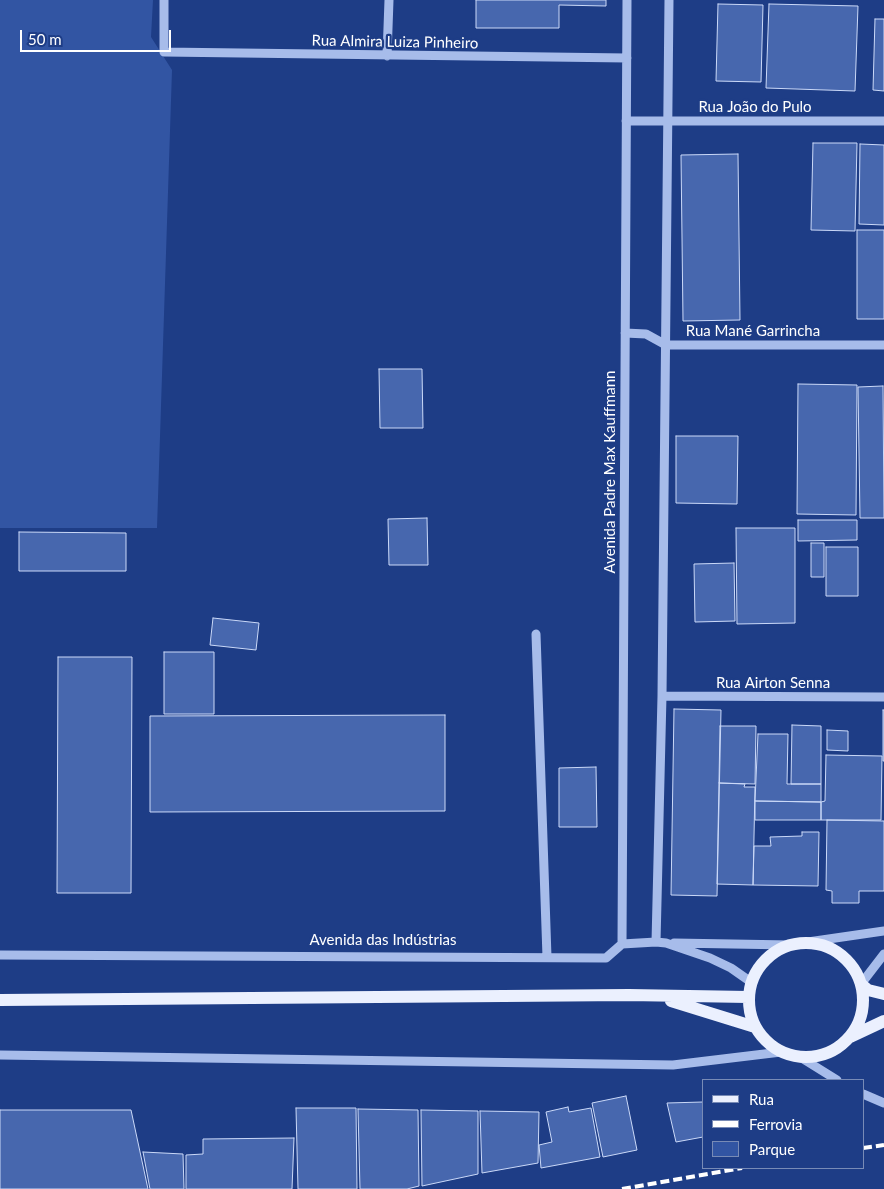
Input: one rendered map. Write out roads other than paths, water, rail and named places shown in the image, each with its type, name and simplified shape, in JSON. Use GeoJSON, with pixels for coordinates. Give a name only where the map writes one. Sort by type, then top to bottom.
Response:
{"type":"FeatureCollection","features":[{"type":"Feature","properties":{"kind":"main road"},"geometry":{"type":"LineString","coordinates":[[884,994],[868,990],[861,984],[848,962],[835,951],[819,944],[796,944],[776,951],[764,960],[751,982],[748,997],[749,1013],[755,1027],[766,1042],[781,1052],[800,1058],[818,1056],[836,1049],[850,1037],[884,1021]]}},
{"type":"Feature","properties":{"kind":"main road"},"geometry":{"type":"LineString","coordinates":[[850,1037],[861,1015],[863,1005],[861,984]]}},
{"type":"Feature","properties":{"kind":"main road"},"geometry":{"type":"LineString","coordinates":[[0,1000],[629,995],[748,997]]}},
{"type":"Feature","properties":{"kind":"main road"},"geometry":{"type":"LineString","coordinates":[[659,997],[755,1027]]}},
{"type":"Feature","properties":{"kind":"street","name":"Rua Almira Luiza Pinheiro"},"geometry":{"type":"LineString","coordinates":[[164,0],[164,52],[627,58]]}},
{"type":"Feature","properties":{"kind":"street"},"geometry":{"type":"LineString","coordinates":[[387,56],[388,0]]}},
{"type":"Feature","properties":{"kind":"street","name":"Avenida Padre Max Kauffmann"},"geometry":{"type":"LineString","coordinates":[[622,944],[627,0]]}},
{"type":"Feature","properties":{"kind":"street"},"geometry":{"type":"LineString","coordinates":[[656,942],[662,696],[669,0]]}},
{"type":"Feature","properties":{"kind":"street","name":"Rua João do Pulo"},"geometry":{"type":"LineString","coordinates":[[626,121],[884,121]]}},
{"type":"Feature","properties":{"kind":"street","name":"Rua Mané Garrincha"},"geometry":{"type":"LineString","coordinates":[[625,333],[646,334],[666,345],[884,345]]}},
{"type":"Feature","properties":{"kind":"street"},"geometry":{"type":"LineString","coordinates":[[536,634],[547,957]]}},
{"type":"Feature","properties":{"kind":"street","name":"Rua Airton Senna"},"geometry":{"type":"LineString","coordinates":[[662,696],[884,697]]}},
{"type":"Feature","properties":{"kind":"street"},"geometry":{"type":"LineString","coordinates":[[622,944],[656,942],[796,944],[884,931]]}},
{"type":"Feature","properties":{"kind":"street"},"geometry":{"type":"LineString","coordinates":[[666,943],[710,958],[731,968],[751,982]]}},
{"type":"Feature","properties":{"kind":"street","name":"Avenida das Indústrias"},"geometry":{"type":"LineString","coordinates":[[0,955],[606,958],[622,944]]}},
{"type":"Feature","properties":{"kind":"street"},"geometry":{"type":"LineString","coordinates":[[861,984],[884,954]]}},
{"type":"Feature","properties":{"kind":"street"},"geometry":{"type":"LineString","coordinates":[[0,1055],[673,1065],[781,1052]]}},
{"type":"Feature","properties":{"kind":"street"},"geometry":{"type":"LineString","coordinates":[[800,1058],[835,1079]]}},
{"type":"Feature","properties":{"kind":"street"},"geometry":{"type":"LineString","coordinates":[[864,1094],[884,1103]]}},
{"type":"Feature","properties":{"kind":"railway"},"geometry":{"type":"LineString","coordinates":[[864,1148],[884,1145]]}},
{"type":"Feature","properties":{"kind":"railway"},"geometry":{"type":"LineString","coordinates":[[622,1189],[736,1169]]}}]}
